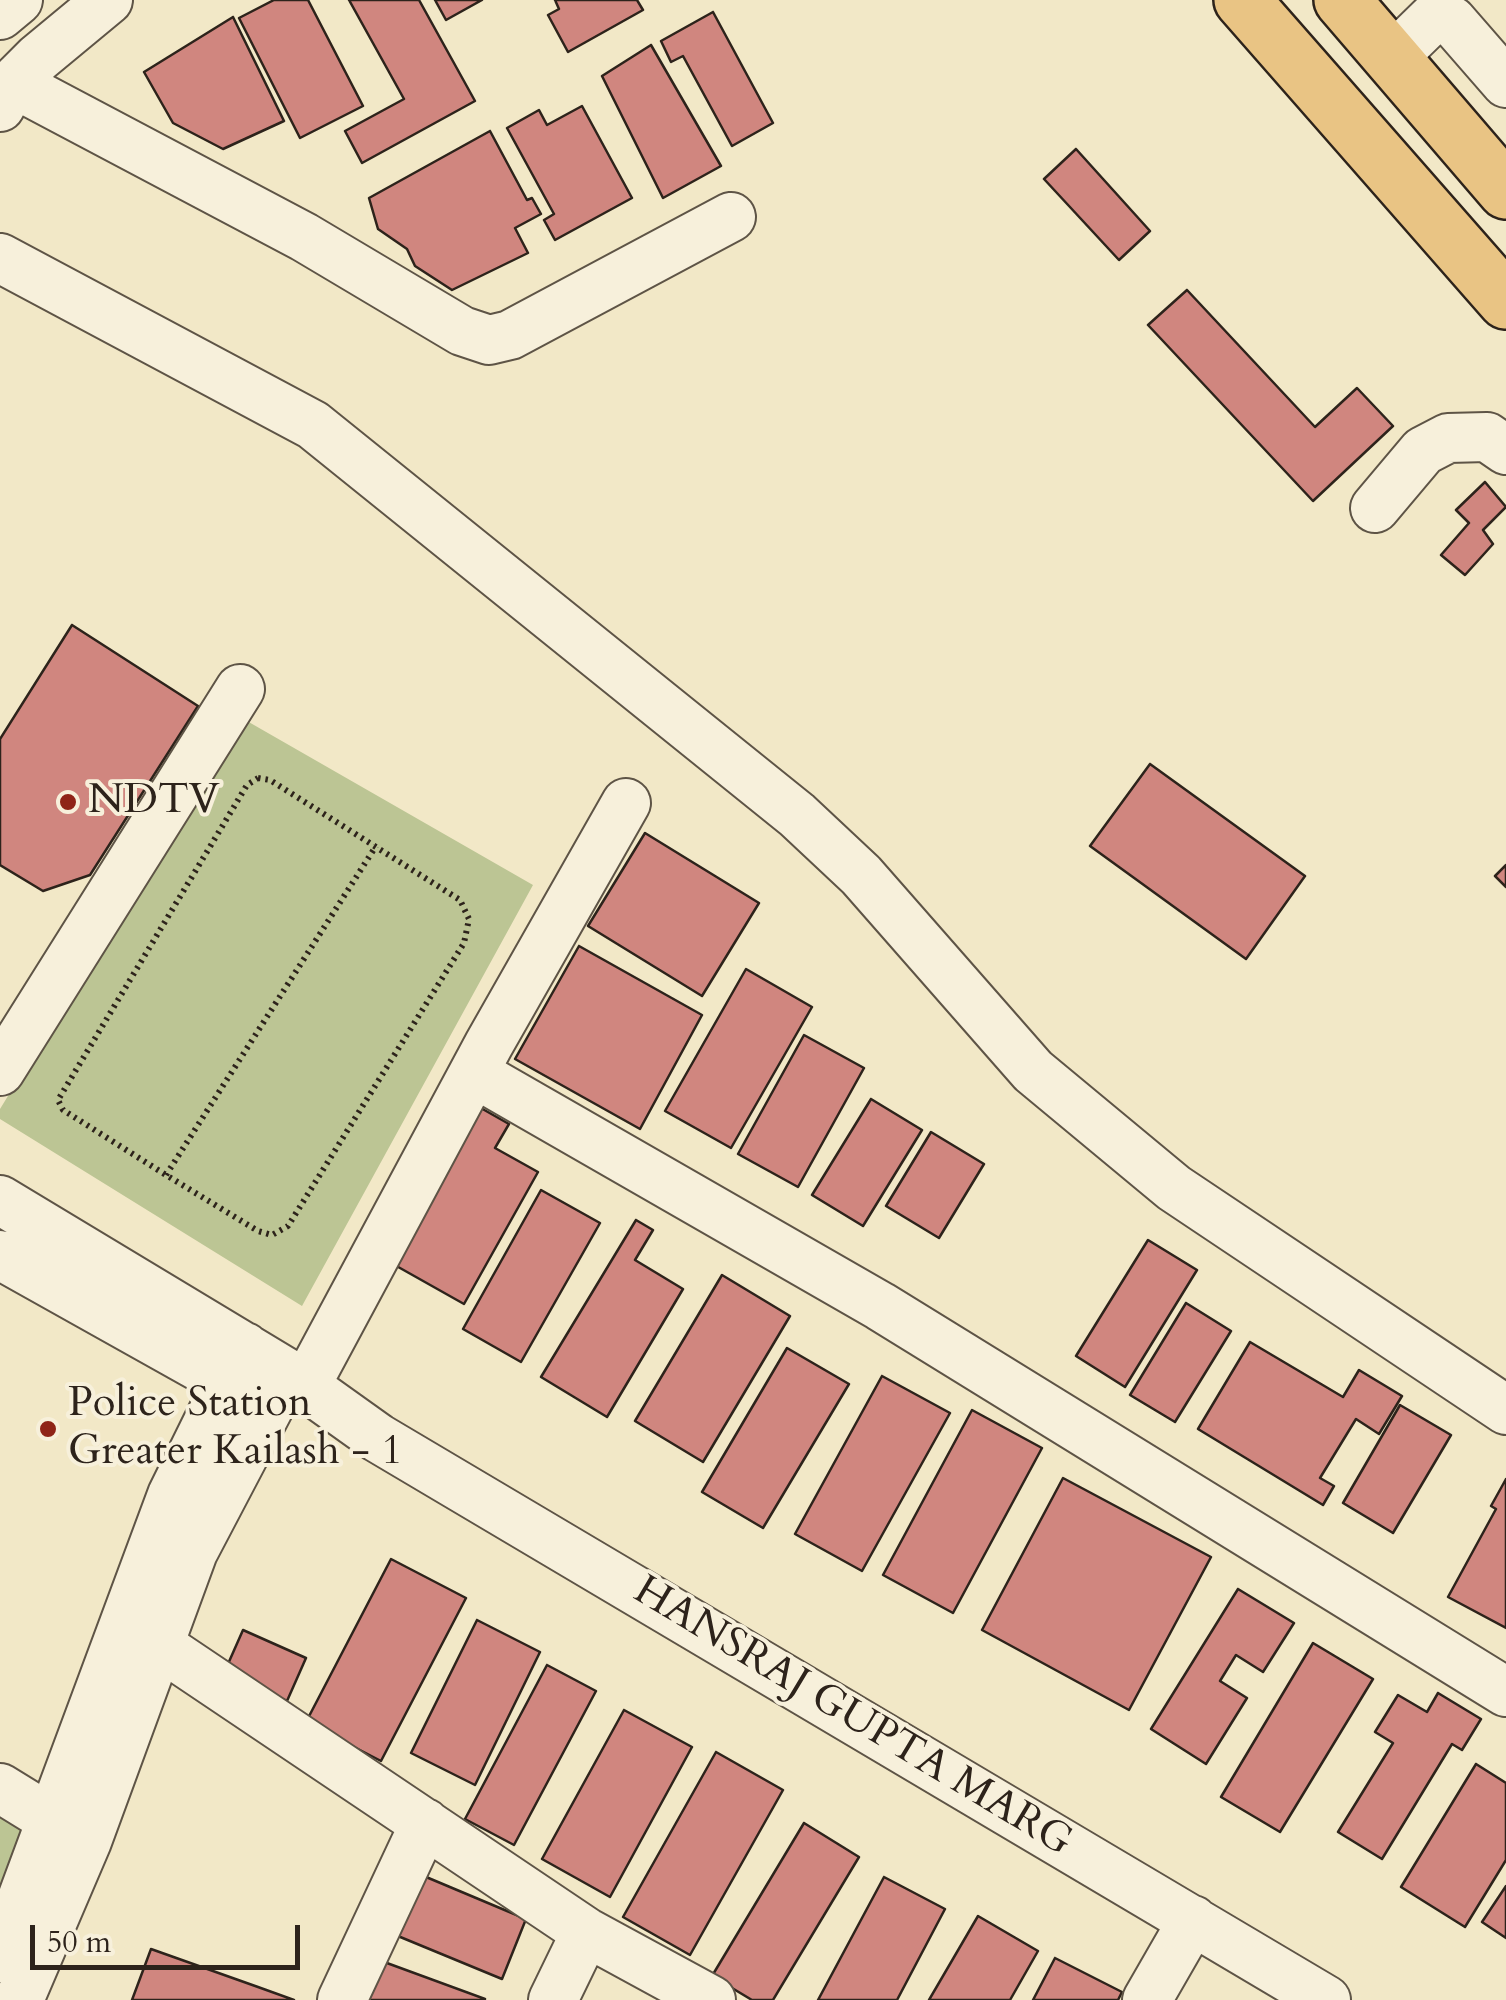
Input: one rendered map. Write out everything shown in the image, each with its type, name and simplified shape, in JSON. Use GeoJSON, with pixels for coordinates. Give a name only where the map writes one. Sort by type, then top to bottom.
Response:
{"type":"FeatureCollection","features":[{"type":"Feature","properties":{"kind":"main road"},"geometry":{"type":"LineString","coordinates":[[1242,0],[1506,301]]}},
{"type":"Feature","properties":{"kind":"main road"},"geometry":{"type":"LineString","coordinates":[[1342,0],[1411,33],[1506,191]]}},
{"type":"Feature","properties":{"kind":"street"},"geometry":{"type":"LineString","coordinates":[[0,15],[18,0]]}},
{"type":"Feature","properties":{"kind":"street"},"geometry":{"type":"LineString","coordinates":[[101,2],[7,95],[304,237],[462,332],[490,340],[510,334],[731,217]]}},
{"type":"Feature","properties":{"kind":"street"},"geometry":{"type":"LineString","coordinates":[[1411,33],[1434,18],[1452,21],[1506,83]]}},
{"type":"Feature","properties":{"kind":"street"},"geometry":{"type":"LineString","coordinates":[[0,258],[314,425],[797,816],[861,875],[1033,1071],[1160,1177],[1506,1410]]}},
{"type":"Feature","properties":{"kind":"street"},"geometry":{"type":"LineString","coordinates":[[1375,508],[1424,451],[1448,438],[1486,437],[1506,450]]}},
{"type":"Feature","properties":{"kind":"street"},"geometry":{"type":"LineString","coordinates":[[0,1071],[240,689]]}},
{"type":"Feature","properties":{"kind":"street"},"geometry":{"type":"LineString","coordinates":[[0,1958],[70,1831],[193,1552],[476,1074],[626,803]]}},
{"type":"Feature","properties":{"kind":"street"},"geometry":{"type":"LineString","coordinates":[[476,1074],[880,1306],[1506,1692]]}},
{"type":"Feature","properties":{"kind":"street","name":"HANSRAJ GUPTA MARG"},"geometry":{"type":"LineString","coordinates":[[0,1200],[235,1365]]}},
{"type":"Feature","properties":{"kind":"street","name":"HANSRAJ GUPTA MARG"},"geometry":{"type":"LineString","coordinates":[[0,1255],[287,1388],[378,1438],[1326,2000]]}},
{"type":"Feature","properties":{"kind":"street"},"geometry":{"type":"LineString","coordinates":[[19,2000],[172,1494],[235,1365]]}},
{"type":"Feature","properties":{"kind":"street"},"geometry":{"type":"LineString","coordinates":[[156,1643],[586,1932],[711,2000]]}},
{"type":"Feature","properties":{"kind":"street"},"geometry":{"type":"LineString","coordinates":[[0,1788],[70,1831]]}},
{"type":"Feature","properties":{"kind":"street"},"geometry":{"type":"LineString","coordinates":[[342,2000],[425,1822]]}},
{"type":"Feature","properties":{"kind":"street"},"geometry":{"type":"LineString","coordinates":[[1147,2000],[1193,1920]]}},
{"type":"Feature","properties":{"kind":"street"},"geometry":{"type":"LineString","coordinates":[[554,2000],[586,1932]]}},
{"type":"Feature","properties":{"kind":"path"},"geometry":{"type":"LineString","coordinates":[[258,778],[270,780],[376,846],[460,900],[469,919],[464,942],[288,1226],[272,1235],[258,1231],[63,1110],[58,1100],[247,785],[258,778]]}},
{"type":"Feature","properties":{"kind":"path"},"geometry":{"type":"LineString","coordinates":[[166,1175],[376,846]]}},
{"type":"Feature","properties":{"kind":"green space"},"geometry":{"type":"Polygon","coordinates":[[[240,717],[533,885],[302,1306],[0,1119],[0,1109],[240,717]]]}},
{"type":"Feature","properties":{"kind":"green space"},"geometry":{"type":"Polygon","coordinates":[[[0,1800],[42,1824],[0,1925],[0,1800]]]}},
{"type":"Feature","properties":{"kind":"building"},"geometry":{"type":"Polygon","coordinates":[[[274,0],[308,0],[363,106],[300,138],[239,18],[274,0]]]}},
{"type":"Feature","properties":{"kind":"building"},"geometry":{"type":"Polygon","coordinates":[[[349,0],[419,0],[475,101],[362,163],[345,131],[404,99],[349,0]]]}},
{"type":"Feature","properties":{"kind":"building"},"geometry":{"type":"Polygon","coordinates":[[[435,0],[482,0],[446,20],[435,0]]]}},
{"type":"Feature","properties":{"kind":"building"},"geometry":{"type":"Polygon","coordinates":[[[555,0],[637,0],[643,10],[568,52],[548,15],[559,9],[555,0]]]}},
{"type":"Feature","properties":{"kind":"building"},"geometry":{"type":"Polygon","coordinates":[[[713,12],[773,123],[732,146],[683,56],[671,62],[661,41],[713,12]]]}},
{"type":"Feature","properties":{"kind":"building"},"geometry":{"type":"Polygon","coordinates":[[[233,17],[284,121],[223,149],[173,123],[144,72],[233,17]]]}},
{"type":"Feature","properties":{"kind":"building"},"geometry":{"type":"Polygon","coordinates":[[[651,45],[721,166],[663,198],[602,76],[651,45]]]}},
{"type":"Feature","properties":{"kind":"building"},"geometry":{"type":"Polygon","coordinates":[[[582,106],[632,198],[555,240],[544,220],[554,214],[507,128],[539,110],[547,125],[582,106]]]}},
{"type":"Feature","properties":{"kind":"building"},"geometry":{"type":"Polygon","coordinates":[[[490,131],[527,200],[532,198],[541,214],[515,228],[528,253],[452,290],[415,266],[407,249],[378,229],[369,198],[490,131]]]}},
{"type":"Feature","properties":{"kind":"building"},"geometry":{"type":"Polygon","coordinates":[[[1076,149],[1150,231],[1119,260],[1044,179],[1076,149]]]}},
{"type":"Feature","properties":{"kind":"building"},"geometry":{"type":"Polygon","coordinates":[[[1187,290],[1315,427],[1357,388],[1393,426],[1313,501],[1148,325],[1187,290]]]}},
{"type":"Feature","properties":{"kind":"building"},"geometry":{"type":"Polygon","coordinates":[[[1485,482],[1506,507],[1483,530],[1493,544],[1465,575],[1441,555],[1469,523],[1456,510],[1485,482]]]}},
{"type":"Feature","properties":{"kind":"building","name":"NDTV"},"geometry":{"type":"Polygon","coordinates":[[[72,625],[198,706],[90,875],[43,891],[0,865],[0,739],[72,625]]]}},
{"type":"Feature","properties":{"kind":"building"},"geometry":{"type":"Polygon","coordinates":[[[1150,764],[1305,876],[1246,959],[1090,846],[1150,764]]]}},
{"type":"Feature","properties":{"kind":"building"},"geometry":{"type":"Polygon","coordinates":[[[645,833],[759,903],[702,996],[588,926],[645,833]]]}},
{"type":"Feature","properties":{"kind":"building"},"geometry":{"type":"Polygon","coordinates":[[[1506,865],[1506,887],[1495,876],[1506,865]]]}},
{"type":"Feature","properties":{"kind":"building"},"geometry":{"type":"Polygon","coordinates":[[[579,946],[702,1015],[640,1129],[515,1059],[579,946]]]}},
{"type":"Feature","properties":{"kind":"building"},"geometry":{"type":"Polygon","coordinates":[[[746,969],[812,1007],[731,1148],[665,1111],[746,969]]]}},
{"type":"Feature","properties":{"kind":"building"},"geometry":{"type":"Polygon","coordinates":[[[804,1035],[864,1068],[798,1187],[738,1154],[804,1035]]]}},
{"type":"Feature","properties":{"kind":"building"},"geometry":{"type":"Polygon","coordinates":[[[871,1099],[922,1130],[863,1226],[812,1195],[871,1099]]]}},
{"type":"Feature","properties":{"kind":"building"},"geometry":{"type":"Polygon","coordinates":[[[472,1103],[509,1124],[495,1148],[538,1172],[464,1304],[384,1259],[472,1103]]]}},
{"type":"Feature","properties":{"kind":"building"},"geometry":{"type":"Polygon","coordinates":[[[931,1132],[984,1164],[939,1238],[886,1206],[931,1132]]]}},
{"type":"Feature","properties":{"kind":"building"},"geometry":{"type":"Polygon","coordinates":[[[541,1190],[600,1223],[521,1362],[463,1329],[541,1190]]]}},
{"type":"Feature","properties":{"kind":"building"},"geometry":{"type":"Polygon","coordinates":[[[636,1220],[653,1230],[635,1260],[683,1289],[607,1417],[541,1377],[636,1220]]]}},
{"type":"Feature","properties":{"kind":"building"},"geometry":{"type":"Polygon","coordinates":[[[1148,1240],[1197,1270],[1125,1387],[1076,1356],[1148,1240]]]}},
{"type":"Feature","properties":{"kind":"building"},"geometry":{"type":"Polygon","coordinates":[[[722,1275],[790,1316],[703,1462],[635,1421],[722,1275]]]}},
{"type":"Feature","properties":{"kind":"building"},"geometry":{"type":"Polygon","coordinates":[[[1186,1303],[1231,1331],[1175,1422],[1130,1395],[1186,1303]]]}},
{"type":"Feature","properties":{"kind":"building"},"geometry":{"type":"Polygon","coordinates":[[[1250,1342],[1343,1397],[1359,1370],[1402,1396],[1379,1434],[1356,1419],[1320,1478],[1334,1486],[1323,1505],[1198,1429],[1250,1342]]]}},
{"type":"Feature","properties":{"kind":"building"},"geometry":{"type":"Polygon","coordinates":[[[787,1348],[849,1384],[763,1528],[702,1492],[787,1348]]]}},
{"type":"Feature","properties":{"kind":"building"},"geometry":{"type":"Polygon","coordinates":[[[882,1376],[950,1413],[862,1571],[795,1534],[882,1376]]]}},
{"type":"Feature","properties":{"kind":"building"},"geometry":{"type":"Polygon","coordinates":[[[1400,1405],[1451,1435],[1393,1533],[1343,1503],[1400,1405]]]}},
{"type":"Feature","properties":{"kind":"building"},"geometry":{"type":"Polygon","coordinates":[[[972,1410],[1042,1448],[953,1613],[883,1575],[972,1410]]]}},
{"type":"Feature","properties":{"kind":"building"},"geometry":{"type":"Polygon","coordinates":[[[1063,1478],[1211,1557],[1129,1710],[982,1630],[1063,1478]]]}},
{"type":"Feature","properties":{"kind":"building"},"geometry":{"type":"Polygon","coordinates":[[[1506,1479],[1506,1628],[1448,1597],[1496,1509],[1491,1506],[1506,1479]]]}},
{"type":"Feature","properties":{"kind":"building"},"geometry":{"type":"Polygon","coordinates":[[[391,1559],[466,1598],[381,1761],[306,1722],[391,1559]]]}},
{"type":"Feature","properties":{"kind":"building"},"geometry":{"type":"Polygon","coordinates":[[[1238,1589],[1294,1623],[1263,1672],[1236,1655],[1220,1681],[1247,1698],[1206,1764],[1151,1729],[1238,1589]]]}},
{"type":"Feature","properties":{"kind":"building"},"geometry":{"type":"Polygon","coordinates":[[[477,1620],[540,1652],[475,1785],[411,1753],[477,1620]]]}},
{"type":"Feature","properties":{"kind":"building"},"geometry":{"type":"Polygon","coordinates":[[[243,1630],[306,1658],[287,1701],[224,1673],[243,1630]]]}},
{"type":"Feature","properties":{"kind":"building"},"geometry":{"type":"Polygon","coordinates":[[[1313,1643],[1373,1679],[1280,1832],[1221,1797],[1313,1643]]]}},
{"type":"Feature","properties":{"kind":"building"},"geometry":{"type":"Polygon","coordinates":[[[547,1665],[596,1691],[514,1845],[465,1819],[547,1665]]]}},
{"type":"Feature","properties":{"kind":"building"},"geometry":{"type":"Polygon","coordinates":[[[1438,1693],[1481,1719],[1462,1750],[1452,1744],[1382,1859],[1338,1832],[1393,1743],[1375,1732],[1398,1695],[1427,1712],[1438,1693]]]}},
{"type":"Feature","properties":{"kind":"building"},"geometry":{"type":"Polygon","coordinates":[[[624,1710],[692,1747],[610,1897],[542,1859],[624,1710]]]}},
{"type":"Feature","properties":{"kind":"building"},"geometry":{"type":"Polygon","coordinates":[[[716,1752],[783,1790],[690,1955],[623,1917],[716,1752]]]}},
{"type":"Feature","properties":{"kind":"building"},"geometry":{"type":"Polygon","coordinates":[[[1476,1764],[1506,1783],[1506,1860],[1465,1927],[1401,1887],[1476,1764]]]}},
{"type":"Feature","properties":{"kind":"building"},"geometry":{"type":"Polygon","coordinates":[[[804,1823],[859,1857],[773,2000],[752,2000],[712,1976],[804,1823]]]}},
{"type":"Feature","properties":{"kind":"building"},"geometry":{"type":"Polygon","coordinates":[[[419,1874],[526,1919],[502,1979],[393,1934],[419,1874]]]}},
{"type":"Feature","properties":{"kind":"building"},"geometry":{"type":"Polygon","coordinates":[[[884,1877],[945,1909],[897,2000],[818,2000],[884,1877]]]}},
{"type":"Feature","properties":{"kind":"building"},"geometry":{"type":"Polygon","coordinates":[[[1506,1886],[1506,1938],[1482,1922],[1506,1886]]]}},
{"type":"Feature","properties":{"kind":"building"},"geometry":{"type":"Polygon","coordinates":[[[978,1916],[1038,1951],[1010,2000],[929,2000],[978,1916]]]}},
{"type":"Feature","properties":{"kind":"building"},"geometry":{"type":"Polygon","coordinates":[[[151,1949],[258,1987],[294,2000],[132,2000],[151,1949]]]}},
{"type":"Feature","properties":{"kind":"building"},"geometry":{"type":"Polygon","coordinates":[[[1055,1958],[1122,1992],[1118,2000],[1033,2000],[1055,1958]]]}},
{"type":"Feature","properties":{"kind":"building"},"geometry":{"type":"Polygon","coordinates":[[[376,1959],[485,1999],[361,2000],[376,1959]]]}},
{"type":"Feature","properties":{"kind":"place","name":"NDTV"},"geometry":{"type":"Point","coordinates":[68,802]}},
{"type":"Feature","properties":{"kind":"place","name":"Police Station Greater Kailash - 1"},"geometry":{"type":"Point","coordinates":[48,1429]}}]}
